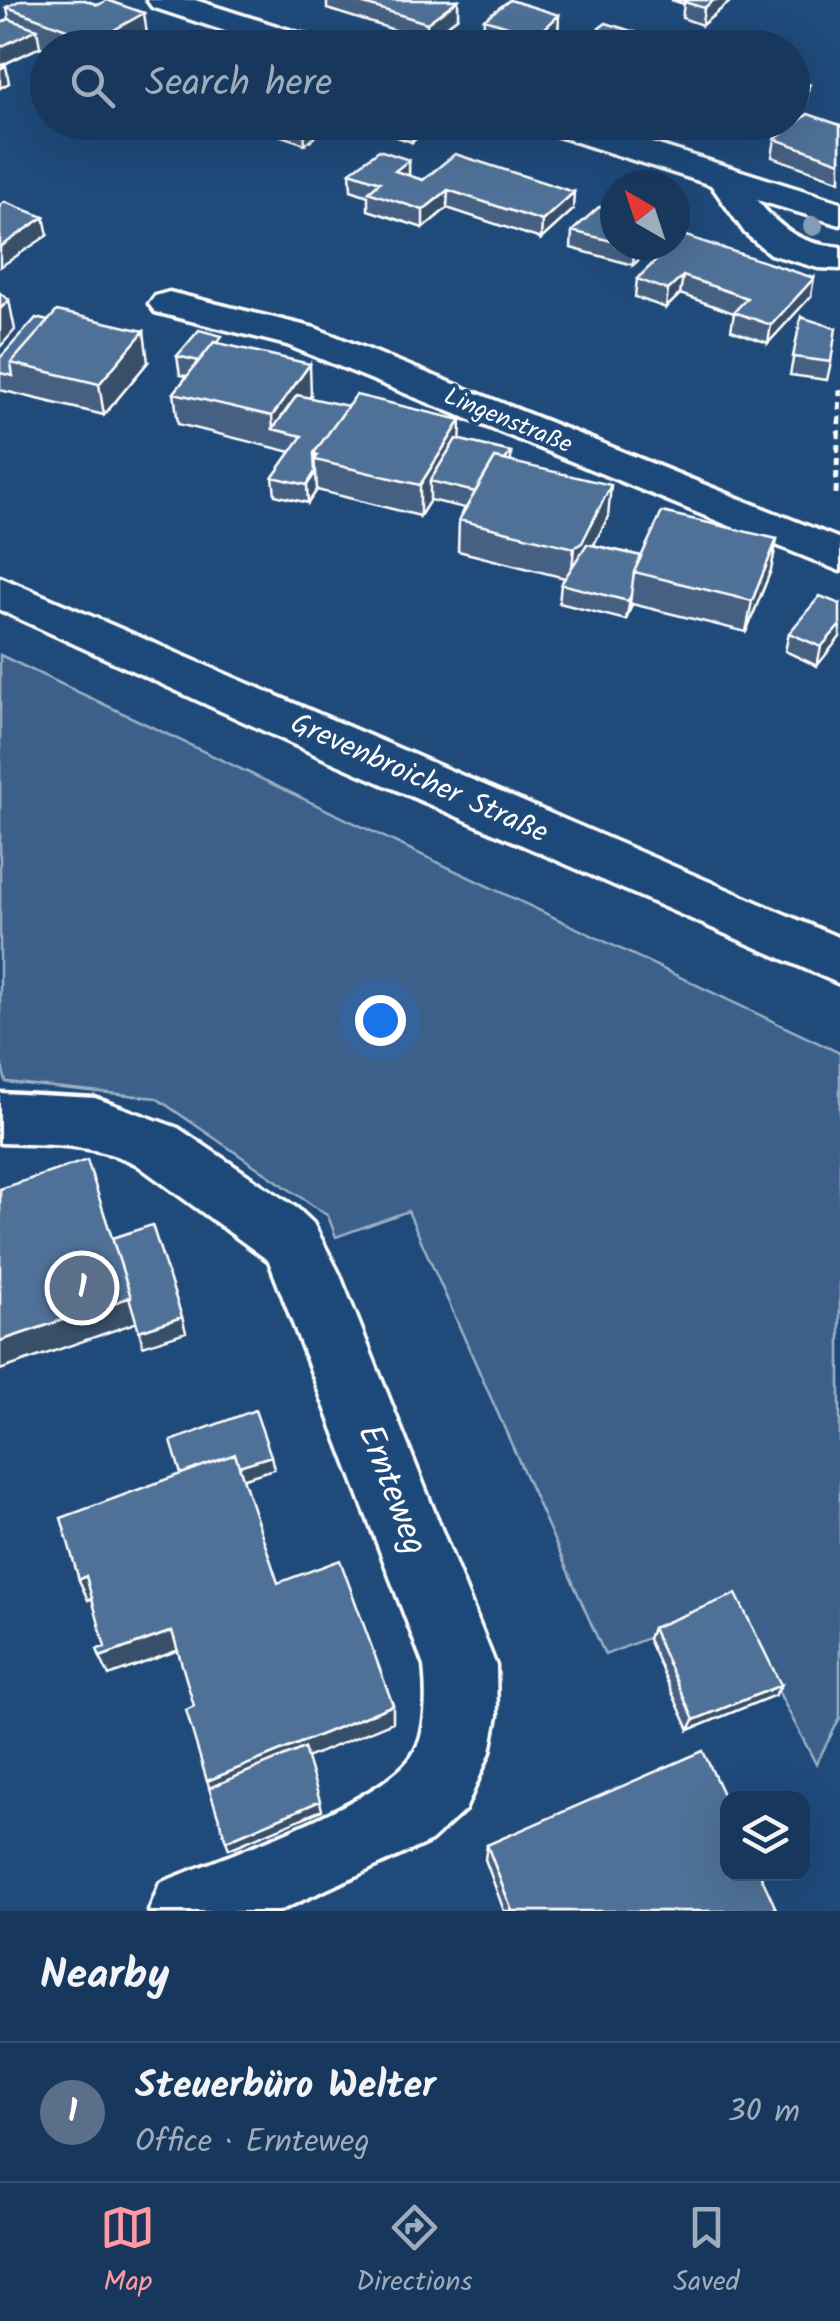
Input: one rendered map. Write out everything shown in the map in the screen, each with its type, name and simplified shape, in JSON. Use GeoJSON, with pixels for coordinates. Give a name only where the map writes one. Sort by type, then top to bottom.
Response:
{"type":"FeatureCollection","features":[{"type":"Feature","properties":{"kind":"street"},"geometry":{"type":"LineString","coordinates":[[162,0],[256,30]]}},
{"type":"Feature","properties":{"kind":"street"},"geometry":{"type":"LineString","coordinates":[[605,140],[840,214]]}},
{"type":"Feature","properties":{"kind":"street"},"geometry":{"type":"LineString","coordinates":[[725,178],[754,225],[766,236],[808,254],[840,258]]}},
{"type":"Feature","properties":{"kind":"street","name":"Lingenstraße"},"geometry":{"type":"LineString","coordinates":[[169,304],[301,336],[836,555]]}},
{"type":"Feature","properties":{"kind":"street","name":"Grevenbroicher Straße"},"geometry":{"type":"LineString","coordinates":[[0,592],[840,962]]}},
{"type":"Feature","properties":{"kind":"street","name":"Ernteweg"},"geometry":{"type":"LineString","coordinates":[[0,1118],[79,1122],[126,1131],[156,1146],[291,1242],[308,1274],[460,1666],[465,1692],[462,1720],[441,1779],[430,1794],[386,1826],[188,1911]]}},
{"type":"Feature","properties":{"kind":"path"},"geometry":{"type":"LineString","coordinates":[[836,555],[840,390]]}},
{"type":"Feature","properties":{"kind":"shaded area"},"geometry":{"type":"Polygon","coordinates":[[[0,655],[840,1053],[840,1718],[816,1764],[733,1604],[605,1655],[408,1211],[336,1237],[328,1216],[156,1098],[6,1082],[0,1059],[0,655]]]}},
{"type":"Feature","properties":{"kind":"building"},"geometry":{"type":"Polygon","coordinates":[[[21,0],[85,0],[98,5],[107,0],[144,13],[114,30],[69,30],[7,7],[21,0]]]}},
{"type":"Feature","properties":{"kind":"building"},"geometry":{"type":"Polygon","coordinates":[[[351,0],[458,0],[427,23],[351,0]]]}},
{"type":"Feature","properties":{"kind":"building"},"geometry":{"type":"Polygon","coordinates":[[[510,0],[559,15],[543,30],[503,30],[508,26],[484,19],[510,0]]]}},
{"type":"Feature","properties":{"kind":"building"},"geometry":{"type":"Polygon","coordinates":[[[686,0],[714,0],[704,8],[686,0]]]}},
{"type":"Feature","properties":{"kind":"building"},"geometry":{"type":"Polygon","coordinates":[[[9,19],[37,29],[0,47],[0,24],[9,19]]]}},
{"type":"Feature","properties":{"kind":"building"},"geometry":{"type":"Polygon","coordinates":[[[606,23],[628,30],[597,30],[606,23]]]}},
{"type":"Feature","properties":{"kind":"building"},"geometry":{"type":"Polygon","coordinates":[[[810,115],[840,125],[840,162],[778,140],[810,140],[810,115]]]}},
{"type":"Feature","properties":{"kind":"building"},"geometry":{"type":"Polygon","coordinates":[[[379,150],[409,160],[395,171],[423,180],[455,154],[574,192],[542,221],[448,190],[423,210],[368,192],[380,182],[350,172],[379,150]]]}},
{"type":"Feature","properties":{"kind":"building"},"geometry":{"type":"Polygon","coordinates":[[[5,202],[44,217],[0,247],[0,205],[5,202]]]}},
{"type":"Feature","properties":{"kind":"building"},"geometry":{"type":"Polygon","coordinates":[[[599,207],[600,207],[600,238],[572,231],[599,207]]]}},
{"type":"Feature","properties":{"kind":"building"},"geometry":{"type":"Polygon","coordinates":[[[690,237],[814,278],[771,325],[734,312],[747,298],[683,276],[668,290],[637,279],[657,260],[690,260],[690,237]]]}},
{"type":"Feature","properties":{"kind":"building"},"geometry":{"type":"Polygon","coordinates":[[[0,293],[9,300],[0,309],[0,293]]]}},
{"type":"Feature","properties":{"kind":"building"},"geometry":{"type":"Polygon","coordinates":[[[57,311],[144,331],[99,384],[11,363],[57,311]]]}},
{"type":"Feature","properties":{"kind":"building"},"geometry":{"type":"Polygon","coordinates":[[[801,317],[836,328],[831,362],[793,357],[801,317]]]}},
{"type":"Feature","properties":{"kind":"building"},"geometry":{"type":"Polygon","coordinates":[[[36,318],[48,321],[11,363],[13,376],[0,373],[0,358],[36,318]]]}},
{"type":"Feature","properties":{"kind":"building"},"geometry":{"type":"Polygon","coordinates":[[[199,330],[222,336],[199,361],[177,356],[199,330]]]}},
{"type":"Feature","properties":{"kind":"building"},"geometry":{"type":"Polygon","coordinates":[[[214,342],[310,364],[272,416],[174,393],[214,342]]]}},
{"type":"Feature","properties":{"kind":"building"},"geometry":{"type":"Polygon","coordinates":[[[297,395],[348,406],[314,453],[315,472],[307,485],[273,477],[302,436],[273,429],[297,395]]]}},
{"type":"Feature","properties":{"kind":"building"},"geometry":{"type":"Polygon","coordinates":[[[356,395],[461,420],[420,485],[315,460],[318,455],[314,453],[356,395]]]}},
{"type":"Feature","properties":{"kind":"building"},"geometry":{"type":"Polygon","coordinates":[[[456,439],[511,452],[505,460],[495,458],[475,492],[430,481],[456,439]]]}},
{"type":"Feature","properties":{"kind":"building"},"geometry":{"type":"Polygon","coordinates":[[[495,458],[611,485],[582,543],[574,548],[459,520],[495,458]]]}},
{"type":"Feature","properties":{"kind":"building"},"geometry":{"type":"Polygon","coordinates":[[[662,512],[777,539],[752,601],[634,572],[662,512]]]}},
{"type":"Feature","properties":{"kind":"building"},"geometry":{"type":"Polygon","coordinates":[[[587,544],[641,556],[628,601],[561,584],[587,544]]]}},
{"type":"Feature","properties":{"kind":"building"},"geometry":{"type":"Polygon","coordinates":[[[820,596],[840,604],[840,625],[821,647],[789,633],[820,596]]]}},
{"type":"Feature","properties":{"kind":"building"},"geometry":{"type":"Polygon","coordinates":[[[87,1160],[131,1297],[0,1341],[0,1189],[87,1160]]]}},
{"type":"Feature","properties":{"kind":"building"},"geometry":{"type":"Polygon","coordinates":[[[152,1225],[182,1317],[139,1331],[112,1238],[152,1225]]]}},
{"type":"Feature","properties":{"kind":"building"},"geometry":{"type":"Polygon","coordinates":[[[255,1410],[271,1456],[239,1466],[235,1454],[181,1474],[171,1441],[255,1410]]]}},
{"type":"Feature","properties":{"kind":"building"},"geometry":{"type":"Polygon","coordinates":[[[235,1454],[278,1583],[340,1560],[393,1705],[207,1781],[186,1710],[194,1706],[172,1631],[100,1657],[97,1649],[105,1647],[86,1576],[79,1580],[61,1518],[235,1454]]]}},
{"type":"Feature","properties":{"kind":"building"},"geometry":{"type":"Polygon","coordinates":[[[736,1594],[781,1685],[694,1720],[652,1628],[736,1594]]]}},
{"type":"Feature","properties":{"kind":"building"},"geometry":{"type":"Polygon","coordinates":[[[304,1748],[320,1801],[226,1841],[209,1788],[304,1748]]]}},
{"type":"Feature","properties":{"kind":"building"},"geometry":{"type":"Polygon","coordinates":[[[703,1751],[722,1791],[720,1881],[763,1881],[777,1911],[512,1911],[487,1845],[703,1751]]]}},
{"type":"Feature","properties":{"kind":"place","name":"Steuerbüro Welter"},"geometry":{"type":"Point","coordinates":[82,1288]}}]}
